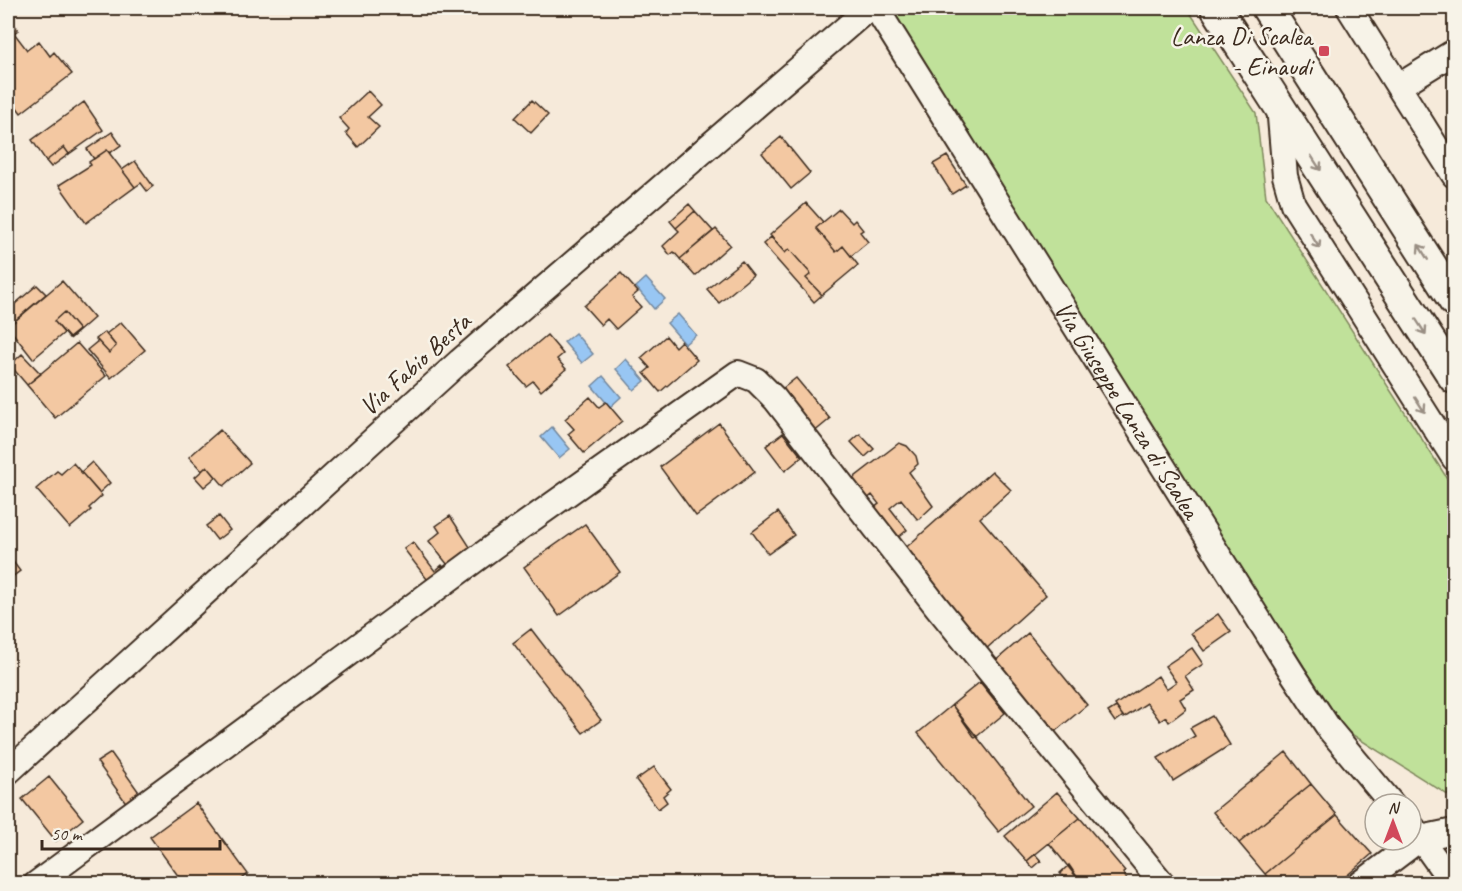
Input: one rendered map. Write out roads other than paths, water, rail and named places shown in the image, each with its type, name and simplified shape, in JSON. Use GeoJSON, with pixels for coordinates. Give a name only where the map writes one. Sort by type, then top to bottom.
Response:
{"type":"FeatureCollection","features":[{"type":"Feature","properties":{"kind":"street","name":"Via Fabio Besta"},"geometry":{"type":"LineString","coordinates":[[8,772],[460,361],[869,8]]}},
{"type":"Feature","properties":{"kind":"street","name":"Via Giuseppe Lanza di Scalea"},"geometry":{"type":"LineString","coordinates":[[876,8],[1293,674],[1330,729],[1382,792]]}},
{"type":"Feature","properties":{"kind":"street"},"geometry":{"type":"LineString","coordinates":[[1216,8],[1455,378]]}},
{"type":"Feature","properties":{"kind":"street"},"geometry":{"type":"LineString","coordinates":[[1267,8],[1455,301]]}},
{"type":"Feature","properties":{"kind":"street"},"geometry":{"type":"LineString","coordinates":[[1349,8],[1455,175]]}},
{"type":"Feature","properties":{"kind":"street"},"geometry":{"type":"LineString","coordinates":[[1399,86],[1455,52]]}},
{"type":"Feature","properties":{"kind":"street"},"geometry":{"type":"LineString","coordinates":[[1279,106],[1285,176],[1293,204],[1455,458]]}},
{"type":"Feature","properties":{"kind":"street"},"geometry":{"type":"LineString","coordinates":[[36,884],[494,546],[738,373],[756,380],[775,399],[937,607],[1156,881]]}},
{"type":"Feature","properties":{"kind":"street"},"geometry":{"type":"LineString","coordinates":[[1423,832],[1455,831]]}},
{"type":"Feature","properties":{"kind":"street"},"geometry":{"type":"LineString","coordinates":[[1423,842],[1453,884]]}},
{"type":"Feature","properties":{"kind":"street"},"geometry":{"type":"LineString","coordinates":[[1360,884],[1394,852]]}},
{"type":"Feature","properties":{"kind":"water"},"geometry":{"type":"Polygon","coordinates":[[[646,278],[665,299],[654,309],[636,287],[646,278]]]}},
{"type":"Feature","properties":{"kind":"water"},"geometry":{"type":"Polygon","coordinates":[[[678,314],[696,335],[685,344],[667,323],[678,314]]]}},
{"type":"Feature","properties":{"kind":"water"},"geometry":{"type":"Polygon","coordinates":[[[575,333],[593,354],[582,363],[564,342],[575,333]]]}},
{"type":"Feature","properties":{"kind":"water"},"geometry":{"type":"Polygon","coordinates":[[[626,359],[645,381],[634,390],[616,369],[626,359]]]}},
{"type":"Feature","properties":{"kind":"water"},"geometry":{"type":"Polygon","coordinates":[[[603,376],[621,397],[610,407],[592,386],[603,376]]]}},
{"type":"Feature","properties":{"kind":"water"},"geometry":{"type":"Polygon","coordinates":[[[552,427],[570,449],[559,458],[541,437],[552,427]]]}},
{"type":"Feature","properties":{"kind":"place","name":"Lanza Di Scalea - Einaudi"},"geometry":{"type":"Point","coordinates":[1324,51]}}]}
